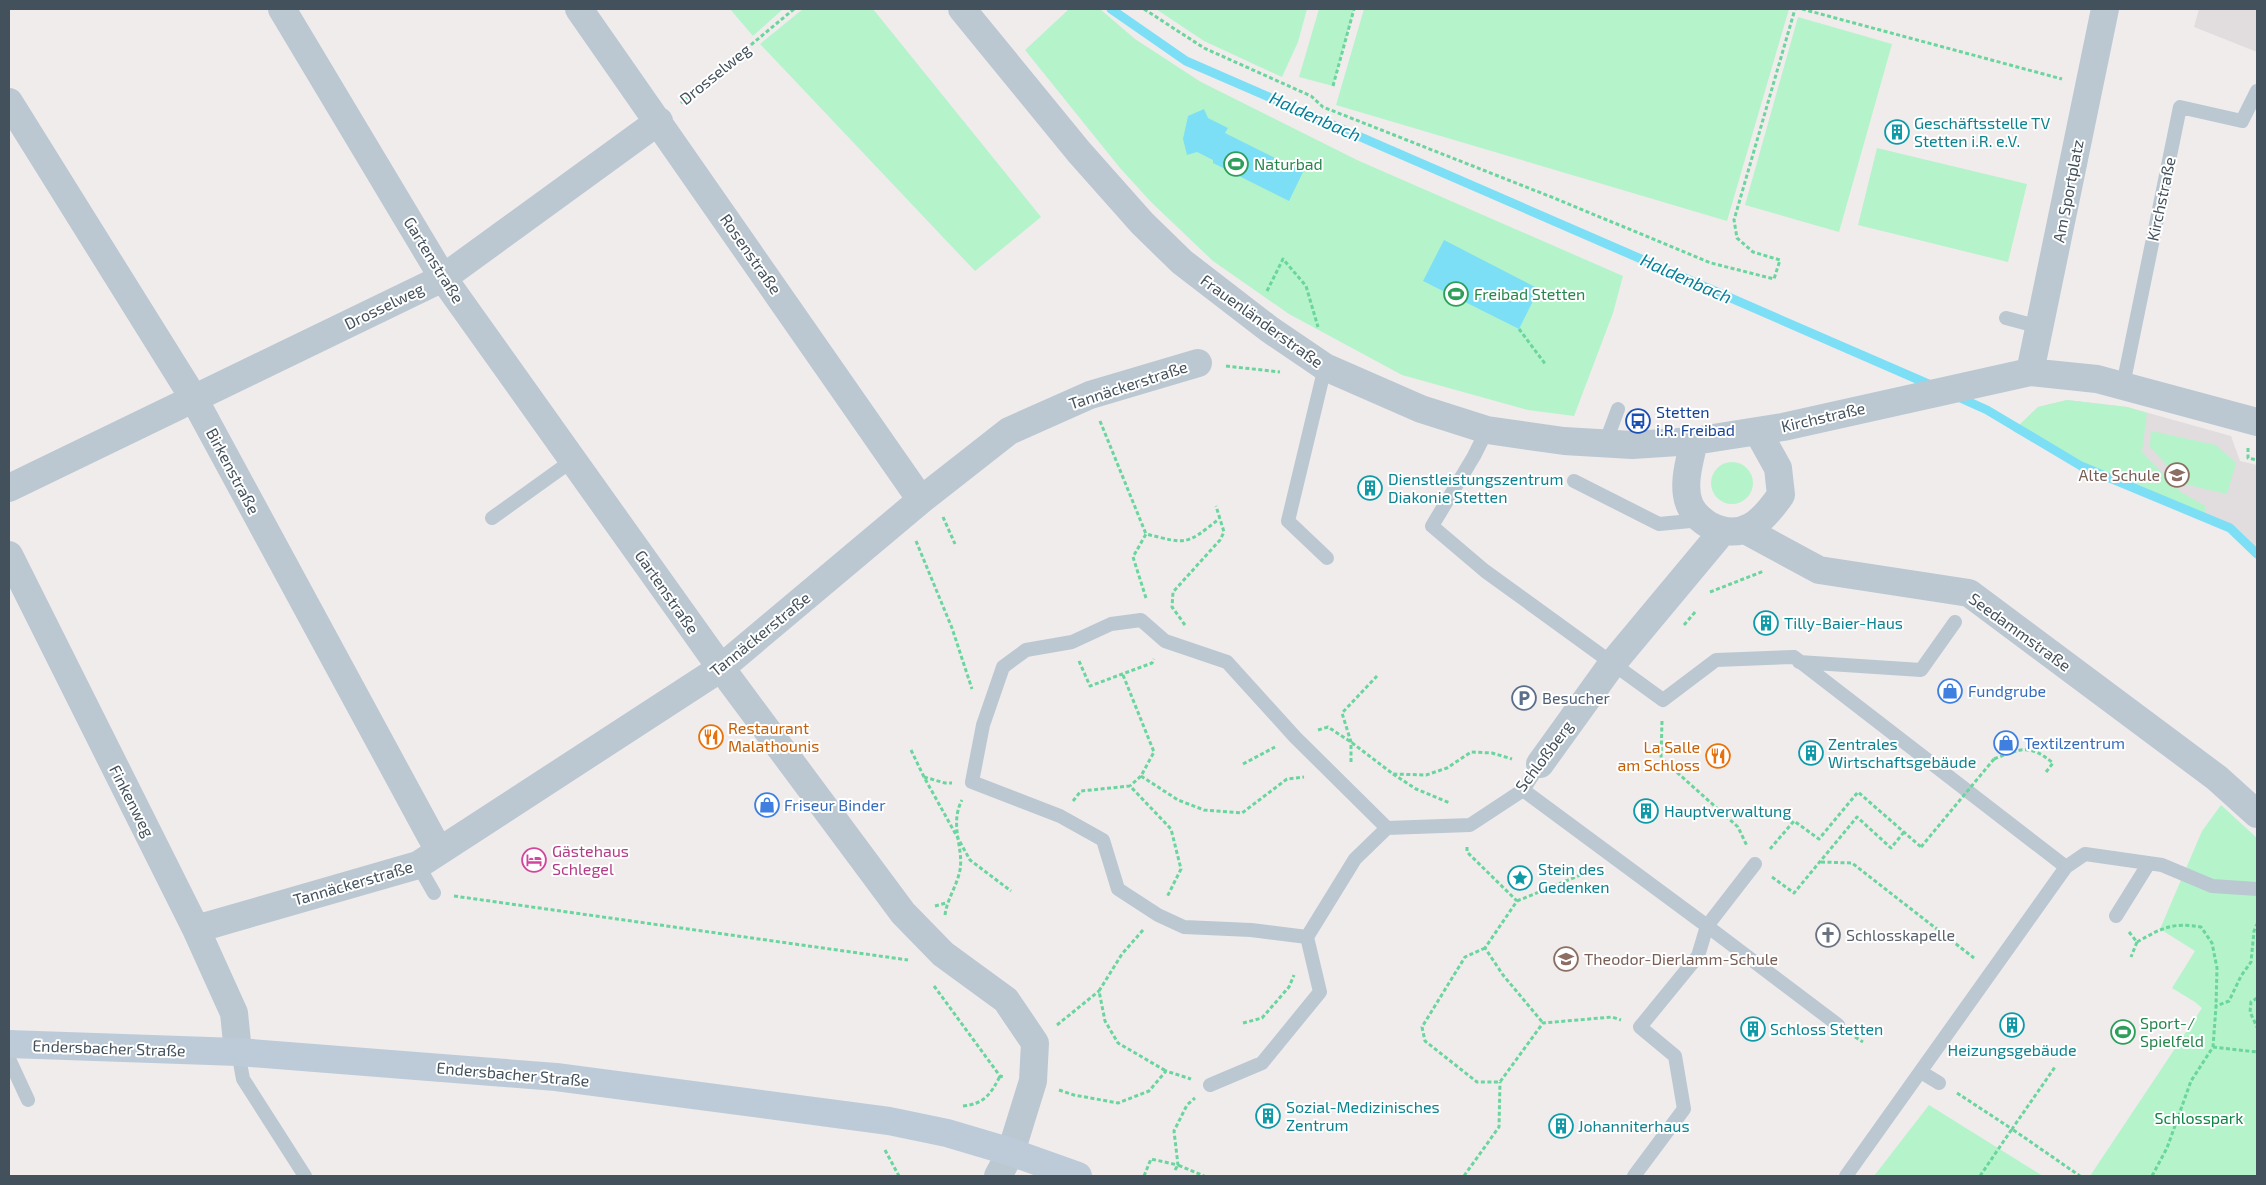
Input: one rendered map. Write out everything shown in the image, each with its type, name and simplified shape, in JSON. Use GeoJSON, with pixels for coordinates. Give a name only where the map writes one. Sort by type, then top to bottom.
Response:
{"type":"FeatureCollection","features":[{"type":"Feature","properties":{"kind":"main road","name":"Endersbacher Straße"},"geometry":{"type":"LineString","coordinates":[[9,1044],[238,1052],[556,1076],[888,1121],[947,1133],[1011,1152],[1078,1176]]}},
{"type":"Feature","properties":{"kind":"street","name":"Gartenstraße"},"geometry":{"type":"LineString","coordinates":[[282,9],[443,278],[721,668],[903,913],[942,954],[1006,1000],[1036,1043],[1033,1081],[1011,1152],[998,1176]]}},
{"type":"Feature","properties":{"kind":"street","name":"Rosenstraße"},"geometry":{"type":"LineString","coordinates":[[579,9],[659,121],[913,507]]}},
{"type":"Feature","properties":{"kind":"street","name":"Frauenländerstraße"},"geometry":{"type":"LineString","coordinates":[[962,9],[1079,152],[1142,223],[1182,262],[1254,318],[1316,360],[1421,409],[1486,430],[1564,441],[1632,445],[1694,441],[1758,432]]}},
{"type":"Feature","properties":{"kind":"street","name":"Am Sportplatz"},"geometry":{"type":"LineString","coordinates":[[2030,372],[2104,9]]}},
{"type":"Feature","properties":{"kind":"street","name":"Birkenstraße"},"geometry":{"type":"LineString","coordinates":[[9,102],[193,397],[428,858]]}},
{"type":"Feature","properties":{"kind":"street","name":"Drosselweg"},"geometry":{"type":"LineString","coordinates":[[9,488],[193,397],[443,278],[659,121]]}},
{"type":"Feature","properties":{"kind":"street","name":"Tannäckerstraße"},"geometry":{"type":"LineString","coordinates":[[196,929],[428,858],[721,668],[913,507],[1009,431],[1090,395],[1198,363]]}},
{"type":"Feature","properties":{"kind":"street","name":"Kirchstraße"},"geometry":{"type":"LineString","coordinates":[[1758,432],[2030,372],[2097,379],[2257,422]]}},
{"type":"Feature","properties":{"kind":"street","name":"Schloßberg"},"geometry":{"type":"LineString","coordinates":[[1540,764],[1612,664],[1723,527],[1766,516],[1781,495],[1778,468],[1758,432]]}},
{"type":"Feature","properties":{"kind":"street"},"geometry":{"type":"LineString","coordinates":[[1694,441],[1687,477],[1689,503],[1723,527]]}},
{"type":"Feature","properties":{"kind":"street","name":"Seedammstraße"},"geometry":{"type":"LineString","coordinates":[[1723,527],[1789,553],[1819,570],[1969,593],[2216,778],[2257,814]]}},
{"type":"Feature","properties":{"kind":"street","name":"Finkenweg"},"geometry":{"type":"LineString","coordinates":[[9,555],[18,594],[196,929],[234,1013],[238,1052]]}},
{"type":"Feature","properties":{"kind":"lane","name":"Kirchstraße"},"geometry":{"type":"LineString","coordinates":[[2123,385],[2180,107],[2242,120],[2257,91]]}},
{"type":"Feature","properties":{"kind":"lane"},"geometry":{"type":"LineString","coordinates":[[2006,318],[2040,327]]}},
{"type":"Feature","properties":{"kind":"lane"},"geometry":{"type":"LineString","coordinates":[[1316,360],[1288,521],[1327,558]]}},
{"type":"Feature","properties":{"kind":"lane"},"geometry":{"type":"LineString","coordinates":[[1605,444],[1618,409]]}},
{"type":"Feature","properties":{"kind":"lane"},"geometry":{"type":"LineString","coordinates":[[1486,430],[1474,456],[1432,526],[1484,571],[1663,700],[1716,660],[1794,657],[2066,867]]}},
{"type":"Feature","properties":{"kind":"lane"},"geometry":{"type":"LineString","coordinates":[[492,518],[573,460]]}},
{"type":"Feature","properties":{"kind":"lane"},"geometry":{"type":"LineString","coordinates":[[1574,481],[1659,524],[1723,527]]}},
{"type":"Feature","properties":{"kind":"lane"},"geometry":{"type":"LineString","coordinates":[[1307,937],[1252,930],[1184,927],[1158,915],[1118,889],[1103,840],[1060,816],[972,782],[983,725],[1003,667],[1026,650],[1072,642],[1111,624],[1141,620],[1165,641],[1227,662],[1296,737],[1387,828]]}},
{"type":"Feature","properties":{"kind":"lane"},"geometry":{"type":"LineString","coordinates":[[1799,662],[1920,670],[1955,622]]}},
{"type":"Feature","properties":{"kind":"lane","name":"Schloßberg"},"geometry":{"type":"LineString","coordinates":[[1470,825],[1523,790],[1540,764]]}},
{"type":"Feature","properties":{"kind":"lane"},"geometry":{"type":"LineString","coordinates":[[1523,790],[1838,1025]]}},
{"type":"Feature","properties":{"kind":"lane"},"geometry":{"type":"LineString","coordinates":[[1210,1085],[1262,1063],[1320,992],[1307,937],[1355,859],[1387,828],[1470,825]]}},
{"type":"Feature","properties":{"kind":"lane"},"geometry":{"type":"LineString","coordinates":[[1846,1176],[2066,867],[2085,854],[2162,865],[2212,886],[2257,889]]}},
{"type":"Feature","properties":{"kind":"lane"},"geometry":{"type":"LineString","coordinates":[[428,858],[434,893]]}},
{"type":"Feature","properties":{"kind":"lane"},"geometry":{"type":"LineString","coordinates":[[2116,916],[2149,863]]}},
{"type":"Feature","properties":{"kind":"lane"},"geometry":{"type":"LineString","coordinates":[[1634,1176],[1684,1109],[1675,1056],[1640,1026],[1698,956],[1707,926],[1756,864]]}},
{"type":"Feature","properties":{"kind":"lane"},"geometry":{"type":"LineString","coordinates":[[238,1052],[243,1079],[305,1176]]}},
{"type":"Feature","properties":{"kind":"lane"},"geometry":{"type":"LineString","coordinates":[[9,1059],[28,1100]]}},
{"type":"Feature","properties":{"kind":"lane"},"geometry":{"type":"LineString","coordinates":[[1920,1072],[1939,1083]]}},
{"type":"Feature","properties":{"kind":"path","name":"Drosselweg"},"geometry":{"type":"LineString","coordinates":[[659,121],[794,9]]}},
{"type":"Feature","properties":{"kind":"path"},"geometry":{"type":"LineString","coordinates":[[1144,9],[1204,48],[1311,96],[1323,107],[1554,198],[1710,263],[1774,280],[1780,260],[1753,252],[1737,238],[1734,220],[1795,9]]}},
{"type":"Feature","properties":{"kind":"path"},"geometry":{"type":"LineString","coordinates":[[1333,86],[1354,9]]}},
{"type":"Feature","properties":{"kind":"path"},"geometry":{"type":"LineString","coordinates":[[1802,9],[2089,86]]}},
{"type":"Feature","properties":{"kind":"path"},"geometry":{"type":"LineString","coordinates":[[1254,318],[1282,259],[1306,286],[1317,320],[1316,360]]}},
{"type":"Feature","properties":{"kind":"path"},"geometry":{"type":"LineString","coordinates":[[1519,329],[1546,365]]}},
{"type":"Feature","properties":{"kind":"path","name":"Tannäckerstraße"},"geometry":{"type":"LineString","coordinates":[[1198,363],[1291,374],[1316,360]]}},
{"type":"Feature","properties":{"kind":"path"},"geometry":{"type":"LineString","coordinates":[[1090,395],[1146,534],[1134,557],[1147,602],[1141,620]]}},
{"type":"Feature","properties":{"kind":"path"},"geometry":{"type":"LineString","coordinates":[[1186,648],[1190,631],[1172,607],[1173,592],[1220,540],[1224,532],[1216,506]]}},
{"type":"Feature","properties":{"kind":"path"},"geometry":{"type":"LineString","coordinates":[[913,507],[983,725]]}},
{"type":"Feature","properties":{"kind":"path"},"geometry":{"type":"LineString","coordinates":[[1146,534],[1180,542],[1195,538],[1219,519]]}},
{"type":"Feature","properties":{"kind":"path"},"geometry":{"type":"LineString","coordinates":[[948,526],[955,544]]}},
{"type":"Feature","properties":{"kind":"path"},"geometry":{"type":"LineString","coordinates":[[1709,593],[1761,574],[1789,553]]}},
{"type":"Feature","properties":{"kind":"path"},"geometry":{"type":"LineString","coordinates":[[1683,626],[1690,620],[1699,606]]}},
{"type":"Feature","properties":{"kind":"path"},"geometry":{"type":"LineString","coordinates":[[1072,642],[1090,686],[1152,663],[1165,641]]}},
{"type":"Feature","properties":{"kind":"path"},"geometry":{"type":"LineString","coordinates":[[1060,816],[1081,791],[1130,786],[1141,776],[1154,752],[1122,675]]}},
{"type":"Feature","properties":{"kind":"path"},"geometry":{"type":"LineString","coordinates":[[1350,790],[1351,742],[1342,713],[1377,676]]}},
{"type":"Feature","properties":{"kind":"path"},"geometry":{"type":"LineString","coordinates":[[1663,700],[1660,758],[1738,827],[1756,864],[1794,893],[1856,817],[1891,848],[1904,832]]}},
{"type":"Feature","properties":{"kind":"path"},"geometry":{"type":"LineString","coordinates":[[1243,764],[1296,737],[1328,727],[1416,789],[1464,809],[1470,825],[1467,852],[1517,901]]}},
{"type":"Feature","properties":{"kind":"path"},"geometry":{"type":"LineString","coordinates":[[912,750],[924,777],[970,860],[1011,891]]}},
{"type":"Feature","properties":{"kind":"path"},"geometry":{"type":"LineString","coordinates":[[1781,837],[1794,821],[1819,839],[1858,792],[1921,847],[1994,759],[2018,750],[2038,751],[2053,763],[2046,772]]}},
{"type":"Feature","properties":{"kind":"path"},"geometry":{"type":"LineString","coordinates":[[1393,774],[1426,775],[1446,768],[1471,752],[1492,753],[1540,764]]}},
{"type":"Feature","properties":{"kind":"path"},"geometry":{"type":"LineString","coordinates":[[1141,776],[1178,800],[1204,810],[1242,813],[1262,796],[1287,779],[1332,774]]}},
{"type":"Feature","properties":{"kind":"path"},"geometry":{"type":"LineString","coordinates":[[1056,1026],[1099,991],[1122,954],[1158,915],[1182,868],[1171,829],[1130,786]]}},
{"type":"Feature","properties":{"kind":"path"},"geometry":{"type":"LineString","coordinates":[[434,893],[907,960],[942,954],[946,903],[953,892],[960,869],[956,836]]}},
{"type":"Feature","properties":{"kind":"path"},"geometry":{"type":"LineString","coordinates":[[1500,1082],[1477,1082],[1425,1040],[1422,1027],[1465,957],[1485,948],[1517,901],[1595,870],[1608,853]]}},
{"type":"Feature","properties":{"kind":"path"},"geometry":{"type":"LineString","coordinates":[[1820,862],[1852,862],[1991,972]]}},
{"type":"Feature","properties":{"kind":"path"},"geometry":{"type":"LineString","coordinates":[[2116,916],[2138,942]]}},
{"type":"Feature","properties":{"kind":"path"},"geometry":{"type":"LineString","coordinates":[[2131,957],[2138,942],[2160,929],[2182,924],[2201,926],[2212,943],[2217,968],[2213,1047],[2191,1081],[2167,1148],[2152,1176]]}},
{"type":"Feature","properties":{"kind":"path"},"geometry":{"type":"LineString","coordinates":[[2216,1006],[2229,1001],[2251,962],[2254,930],[2257,924]]}},
{"type":"Feature","properties":{"kind":"path"},"geometry":{"type":"LineString","coordinates":[[1244,1024],[1262,1018],[1289,987],[1307,937]]}},
{"type":"Feature","properties":{"kind":"path"},"geometry":{"type":"LineString","coordinates":[[1485,948],[1503,975],[1543,1023]]}},
{"type":"Feature","properties":{"kind":"path"},"geometry":{"type":"LineString","coordinates":[[907,960],[914,967]]}},
{"type":"Feature","properties":{"kind":"path"},"geometry":{"type":"LineString","coordinates":[[2251,962],[2257,965]]}},
{"type":"Feature","properties":{"kind":"path"},"geometry":{"type":"LineString","coordinates":[[929,980],[1000,1076],[1033,1081]]}},
{"type":"Feature","properties":{"kind":"path"},"geometry":{"type":"LineString","coordinates":[[1099,991],[1105,1021],[1118,1043],[1166,1071],[1210,1085],[1187,1106],[1174,1131],[1178,1165],[1175,1170]]}},
{"type":"Feature","properties":{"kind":"path"},"geometry":{"type":"LineString","coordinates":[[2257,998],[2251,1002],[2250,1012],[2257,1027]]}},
{"type":"Feature","properties":{"kind":"path"},"geometry":{"type":"LineString","coordinates":[[1464,1176],[1499,1127],[1500,1082],[1543,1023],[1612,1017],[1640,1026]]}},
{"type":"Feature","properties":{"kind":"path"},"geometry":{"type":"LineString","coordinates":[[2213,1047],[2257,1052]]}},
{"type":"Feature","properties":{"kind":"path"},"geometry":{"type":"LineString","coordinates":[[1980,1176],[2055,1067]]}},
{"type":"Feature","properties":{"kind":"path"},"geometry":{"type":"LineString","coordinates":[[1074,1095],[1118,1103],[1149,1091],[1166,1071]]}},
{"type":"Feature","properties":{"kind":"path"},"geometry":{"type":"LineString","coordinates":[[959,1107],[976,1105],[992,1092],[1000,1076]]}},
{"type":"Feature","properties":{"kind":"path"},"geometry":{"type":"LineString","coordinates":[[1970,1100],[2080,1176]]}},
{"type":"Feature","properties":{"kind":"path"},"geometry":{"type":"LineString","coordinates":[[1144,1176],[1151,1159],[1178,1165],[1204,1176]]}},
{"type":"Feature","properties":{"kind":"shaded area"},"geometry":{"type":"Polygon","coordinates":[[[2199,9],[2257,9],[2257,52],[2194,27],[2199,9]]]}},
{"type":"Feature","properties":{"kind":"shaded area","name":"Alte Schule"},"geometry":{"type":"Polygon","coordinates":[[[2067,400],[2127,407],[2231,436],[2240,461],[2257,465],[2257,557],[2229,531],[2082,469],[2013,431],[2038,407],[2067,400]]]}},
{"type":"Feature","properties":{"kind":"green space"},"geometry":{"type":"Polygon","coordinates":[[[730,9],[783,9],[753,36],[730,9]]]}},
{"type":"Feature","properties":{"kind":"green space"},"geometry":{"type":"Polygon","coordinates":[[[803,9],[873,9],[1041,217],[975,271],[760,44],[803,9]]]}},
{"type":"Feature","properties":{"kind":"green space"},"geometry":{"type":"Polygon","coordinates":[[[1069,9],[1100,9],[1135,39],[1201,82],[1357,160],[1623,276],[1613,313],[1574,416],[1528,410],[1402,375],[1289,314],[1213,261],[1151,202],[1120,168],[1025,50],[1069,9]]]}},
{"type":"Feature","properties":{"kind":"green space"},"geometry":{"type":"Polygon","coordinates":[[[1156,9],[1307,9],[1298,42],[1282,77],[1204,41],[1156,9]]]}},
{"type":"Feature","properties":{"kind":"green space"},"geometry":{"type":"Polygon","coordinates":[[[1319,9],[1354,9],[1333,86],[1299,77],[1319,9]]]}},
{"type":"Feature","properties":{"kind":"green space"},"geometry":{"type":"Polygon","coordinates":[[[1364,9],[1789,9],[1727,221],[1336,105],[1364,9]]]}},
{"type":"Feature","properties":{"kind":"green space"},"geometry":{"type":"Polygon","coordinates":[[[1798,17],[1892,44],[1839,232],[1745,205],[1798,17]]]}},
{"type":"Feature","properties":{"kind":"green space"},"geometry":{"type":"Polygon","coordinates":[[[1877,148],[2027,184],[2008,262],[1858,225],[1877,148]]]}},
{"type":"Feature","properties":{"kind":"green space"},"geometry":{"type":"Polygon","coordinates":[[[2067,400],[2127,407],[2147,413],[2142,452],[2181,492],[2205,506],[2205,522],[2111,481],[2013,431],[2038,407],[2067,400]]]}},
{"type":"Feature","properties":{"kind":"green space"},"geometry":{"type":"Polygon","coordinates":[[[2151,431],[2216,445],[2236,463],[2227,494],[2184,484],[2150,447],[2151,431]]]}},
{"type":"Feature","properties":{"kind":"green space"},"geometry":{"type":"Polygon","coordinates":[[[1732,462],[1747,468],[1753,483],[1747,498],[1732,504],[1717,498],[1711,483],[1717,468],[1732,462]]]}},
{"type":"Feature","properties":{"kind":"green space","name":"Schlosspark"},"geometry":{"type":"Polygon","coordinates":[[[2221,805],[2257,838],[2257,1176],[2090,1176],[2202,1008],[2172,988],[2195,951],[2160,929],[2202,831],[2221,805]]]}},
{"type":"Feature","properties":{"kind":"green space"},"geometry":{"type":"Polygon","coordinates":[[[1929,1105],[2043,1176],[1874,1176],[1929,1105]]]}},
{"type":"Feature","properties":{"kind":"water"},"geometry":{"type":"Polygon","coordinates":[[[1204,109],[1208,118],[1228,128],[1225,133],[1303,172],[1289,201],[1213,163],[1213,160],[1197,152],[1187,155],[1183,139],[1188,116],[1204,109]]]}},
{"type":"Feature","properties":{"kind":"water"},"geometry":{"type":"Polygon","coordinates":[[[1444,240],[1539,289],[1519,329],[1423,281],[1444,240]]]}},
{"type":"Feature","properties":{"kind":"waterway","name":"Haldenbach"},"geometry":{"type":"LineString","coordinates":[[1111,9],[1186,61],[1933,386]]}},
{"type":"Feature","properties":{"kind":"waterway","name":"Haldenbach"},"geometry":{"type":"LineString","coordinates":[[1956,396],[1987,410],[2081,466],[2230,528],[2257,554]]}},
{"type":"Feature","properties":{"kind":"place","name":"Geschäftsstelle TV Stetten i.R. e.V."},"geometry":{"type":"Point","coordinates":[1897,132]}},
{"type":"Feature","properties":{"kind":"place","name":"Naturbad"},"geometry":{"type":"Point","coordinates":[1236,164]}},
{"type":"Feature","properties":{"kind":"place","name":"Freibad Stetten"},"geometry":{"type":"Point","coordinates":[1456,294]}},
{"type":"Feature","properties":{"kind":"place","name":"Stetten i.R. Freibad"},"geometry":{"type":"Point","coordinates":[1638,421]}},
{"type":"Feature","properties":{"kind":"place","name":"Alte Schule"},"geometry":{"type":"Point","coordinates":[2177,475]}},
{"type":"Feature","properties":{"kind":"place","name":"Dienstleistungszentrum Diakonie Stetten"},"geometry":{"type":"Point","coordinates":[1370,488]}},
{"type":"Feature","properties":{"kind":"place","name":"Tilly-Baier-Haus"},"geometry":{"type":"Point","coordinates":[1766,623]}},
{"type":"Feature","properties":{"kind":"place","name":"Fundgrube"},"geometry":{"type":"Point","coordinates":[1950,691]}},
{"type":"Feature","properties":{"kind":"place","name":"Besucher"},"geometry":{"type":"Point","coordinates":[1524,698]}},
{"type":"Feature","properties":{"kind":"place","name":"Restaurant Malathounis"},"geometry":{"type":"Point","coordinates":[711,737]}},
{"type":"Feature","properties":{"kind":"place","name":"Textilzentrum"},"geometry":{"type":"Point","coordinates":[2006,743]}},
{"type":"Feature","properties":{"kind":"place","name":"Zentrales Wirtschaftsgebäude"},"geometry":{"type":"Point","coordinates":[1811,753]}},
{"type":"Feature","properties":{"kind":"place","name":"La Salle am Schloss"},"geometry":{"type":"Point","coordinates":[1718,756]}},
{"type":"Feature","properties":{"kind":"place","name":"Friseur Binder"},"geometry":{"type":"Point","coordinates":[767,805]}},
{"type":"Feature","properties":{"kind":"place","name":"Hauptverwaltung"},"geometry":{"type":"Point","coordinates":[1646,811]}},
{"type":"Feature","properties":{"kind":"place","name":"Gästehaus Schlegel"},"geometry":{"type":"Point","coordinates":[534,860]}},
{"type":"Feature","properties":{"kind":"place","name":"Stein des Gedenken"},"geometry":{"type":"Point","coordinates":[1520,878]}},
{"type":"Feature","properties":{"kind":"place","name":"Schlosskapelle"},"geometry":{"type":"Point","coordinates":[1828,935]}},
{"type":"Feature","properties":{"kind":"place","name":"Theodor-Dierlamm-Schule"},"geometry":{"type":"Point","coordinates":[1566,959]}},
{"type":"Feature","properties":{"kind":"place","name":"Heizungsgebäude"},"geometry":{"type":"Point","coordinates":[2012,1025]}},
{"type":"Feature","properties":{"kind":"place","name":"Schloss Stetten"},"geometry":{"type":"Point","coordinates":[1753,1029]}},
{"type":"Feature","properties":{"kind":"place","name":"Sport-/ Spielfeld"},"geometry":{"type":"Point","coordinates":[2123,1032]}},
{"type":"Feature","properties":{"kind":"place","name":"Sozial-Medizinisches Zentrum"},"geometry":{"type":"Point","coordinates":[1268,1116]}},
{"type":"Feature","properties":{"kind":"place","name":"Johanniterhaus"},"geometry":{"type":"Point","coordinates":[1561,1126]}}]}
